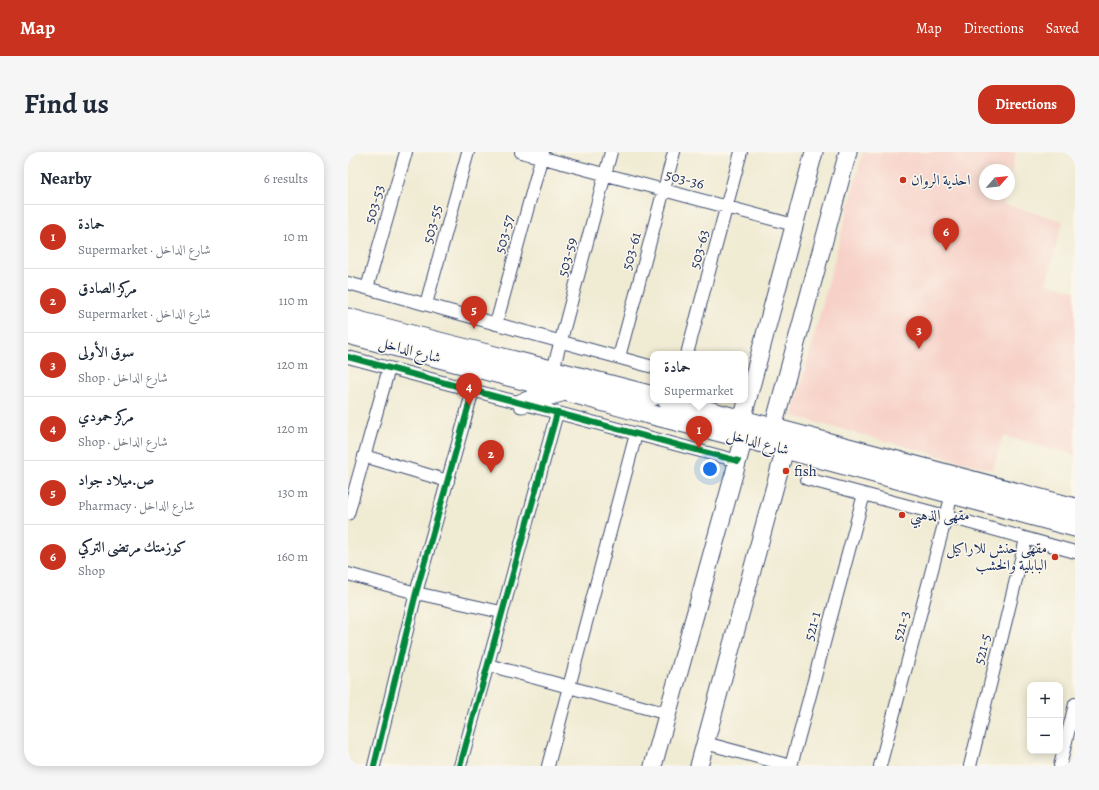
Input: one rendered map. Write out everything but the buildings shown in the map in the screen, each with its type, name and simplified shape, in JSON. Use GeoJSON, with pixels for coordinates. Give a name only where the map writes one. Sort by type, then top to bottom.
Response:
{"type":"FeatureCollection","features":[{"type":"Feature","properties":{"kind":"main road","name":"شارع الداخل"},"geometry":{"type":"LineString","coordinates":[[348,318],[650,395]]}},
{"type":"Feature","properties":{"kind":"main road","name":"شارع الداخل"},"geometry":{"type":"LineString","coordinates":[[348,334],[641,412],[743,429],[773,428],[1075,508]]}},
{"type":"Feature","properties":{"kind":"main road"},"geometry":{"type":"LineString","coordinates":[[522,403],[565,391]]}},
{"type":"Feature","properties":{"kind":"main road","name":"شارع الداخل"},"geometry":{"type":"LineString","coordinates":[[675,403],[743,429],[785,449],[1075,527]]}},
{"type":"Feature","properties":{"kind":"street","name":"503-53"},"geometry":{"type":"LineString","coordinates":[[367,288],[406,152]]}},
{"type":"Feature","properties":{"kind":"street","name":"503-55"},"geometry":{"type":"LineString","coordinates":[[426,304],[468,152]]}},
{"type":"Feature","properties":{"kind":"street","name":"503-36"},"geometry":{"type":"LineString","coordinates":[[521,152],[542,155],[605,174],[794,224]]}},
{"type":"Feature","properties":{"kind":"street","name":"503-59"},"geometry":{"type":"LineString","coordinates":[[553,370],[611,152]]}},
{"type":"Feature","properties":{"kind":"street","name":"503-61"},"geometry":{"type":"LineString","coordinates":[[619,358],[674,152]]}},
{"type":"Feature","properties":{"kind":"street","name":"503-63"},"geometry":{"type":"LineString","coordinates":[[688,351],[741,152]]}},
{"type":"Feature","properties":{"kind":"street"},"geometry":{"type":"LineString","coordinates":[[748,389],[814,152]]}},
{"type":"Feature","properties":{"kind":"street"},"geometry":{"type":"LineString","coordinates":[[773,428],[848,152]]}},
{"type":"Feature","properties":{"kind":"street","name":"503-57"},"geometry":{"type":"LineString","coordinates":[[496,324],[542,155]]}},
{"type":"Feature","properties":{"kind":"street"},"geometry":{"type":"LineString","coordinates":[[348,283],[650,366]]}},
{"type":"Feature","properties":{"kind":"street"},"geometry":{"type":"LineString","coordinates":[[348,357],[738,461]]}},
{"type":"Feature","properties":{"kind":"street"},"geometry":{"type":"LineString","coordinates":[[348,514],[353,476],[364,456],[389,368]]}},
{"type":"Feature","properties":{"kind":"street"},"geometry":{"type":"LineString","coordinates":[[374,766],[416,592],[473,390]]}},
{"type":"Feature","properties":{"kind":"street"},"geometry":{"type":"LineString","coordinates":[[653,766],[738,461],[746,403]]}},
{"type":"Feature","properties":{"kind":"street"},"geometry":{"type":"LineString","coordinates":[[460,766],[557,412]]}},
{"type":"Feature","properties":{"kind":"street"},"geometry":{"type":"LineString","coordinates":[[548,766],[636,434]]}},
{"type":"Feature","properties":{"kind":"street"},"geometry":{"type":"LineString","coordinates":[[699,766],[785,449]]}},
{"type":"Feature","properties":{"kind":"street"},"geometry":{"type":"LineString","coordinates":[[364,456],[448,480]]}},
{"type":"Feature","properties":{"kind":"street"},"geometry":{"type":"LineString","coordinates":[[807,479],[1075,552]]}},
{"type":"Feature","properties":{"kind":"street","name":"521-1"},"geometry":{"type":"LineString","coordinates":[[791,766],[864,494]]}},
{"type":"Feature","properties":{"kind":"street","name":"521-3"},"geometry":{"type":"LineString","coordinates":[[880,766],[952,494]]}},
{"type":"Feature","properties":{"kind":"street","name":"521-5"},"geometry":{"type":"LineString","coordinates":[[970,766],[1026,539]]}},
{"type":"Feature","properties":{"kind":"street"},"geometry":{"type":"LineString","coordinates":[[348,574],[501,612]]}},
{"type":"Feature","properties":{"kind":"street"},"geometry":{"type":"LineString","coordinates":[[488,665],[668,714]]}},
{"type":"Feature","properties":{"kind":"street"},"geometry":{"type":"LineString","coordinates":[[1060,766],[1075,704]]}},
{"type":"Feature","properties":{"kind":"street"},"geometry":{"type":"LineString","coordinates":[[705,743],[791,766]]}},
{"type":"Feature","properties":{"kind":"shaded area"},"geometry":{"type":"Polygon","coordinates":[[[863,152],[1016,152],[1013,164],[979,164],[979,200],[1004,200],[1003,204],[1063,221],[1046,283],[1075,291],[1075,455],[1003,436],[993,470],[793,416],[863,152]]]}},
{"type":"Feature","properties":{"kind":"cycle path"},"geometry":{"type":"LineString","coordinates":[[348,357],[738,461]]}},
{"type":"Feature","properties":{"kind":"cycle path"},"geometry":{"type":"LineString","coordinates":[[374,766],[416,593],[473,390]]}},
{"type":"Feature","properties":{"kind":"cycle path"},"geometry":{"type":"LineString","coordinates":[[460,766],[557,413]]}},
{"type":"Feature","properties":{"kind":"place","name":"احذية الروان"},"geometry":{"type":"Point","coordinates":[903,180]}},
{"type":"Feature","properties":{"kind":"place","name":"كوزمتك مرتضى التركي"},"geometry":{"type":"Point","coordinates":[946,251]}},
{"type":"Feature","properties":{"kind":"place","name":"ص.ميلاد جواد"},"geometry":{"type":"Point","coordinates":[474,329]}},
{"type":"Feature","properties":{"kind":"place","name":"سوق الأولى"},"geometry":{"type":"Point","coordinates":[919,349]}},
{"type":"Feature","properties":{"kind":"place","name":"مركز حمودي"},"geometry":{"type":"Point","coordinates":[469,406]}},
{"type":"Feature","properties":{"kind":"place","name":"حمادة"},"geometry":{"type":"Point","coordinates":[699,449]}},
{"type":"Feature","properties":{"kind":"place","name":"fish"},"geometry":{"type":"Point","coordinates":[786,471]}},
{"type":"Feature","properties":{"kind":"place","name":"مركز الصادق"},"geometry":{"type":"Point","coordinates":[491,473]}},
{"type":"Feature","properties":{"kind":"place","name":"مقهى الذهبي"},"geometry":{"type":"Point","coordinates":[902,515]}},
{"type":"Feature","properties":{"kind":"place","name":"مقهى حنش للاراكيل البابلية والخشب"},"geometry":{"type":"Point","coordinates":[1055,557]}}]}
